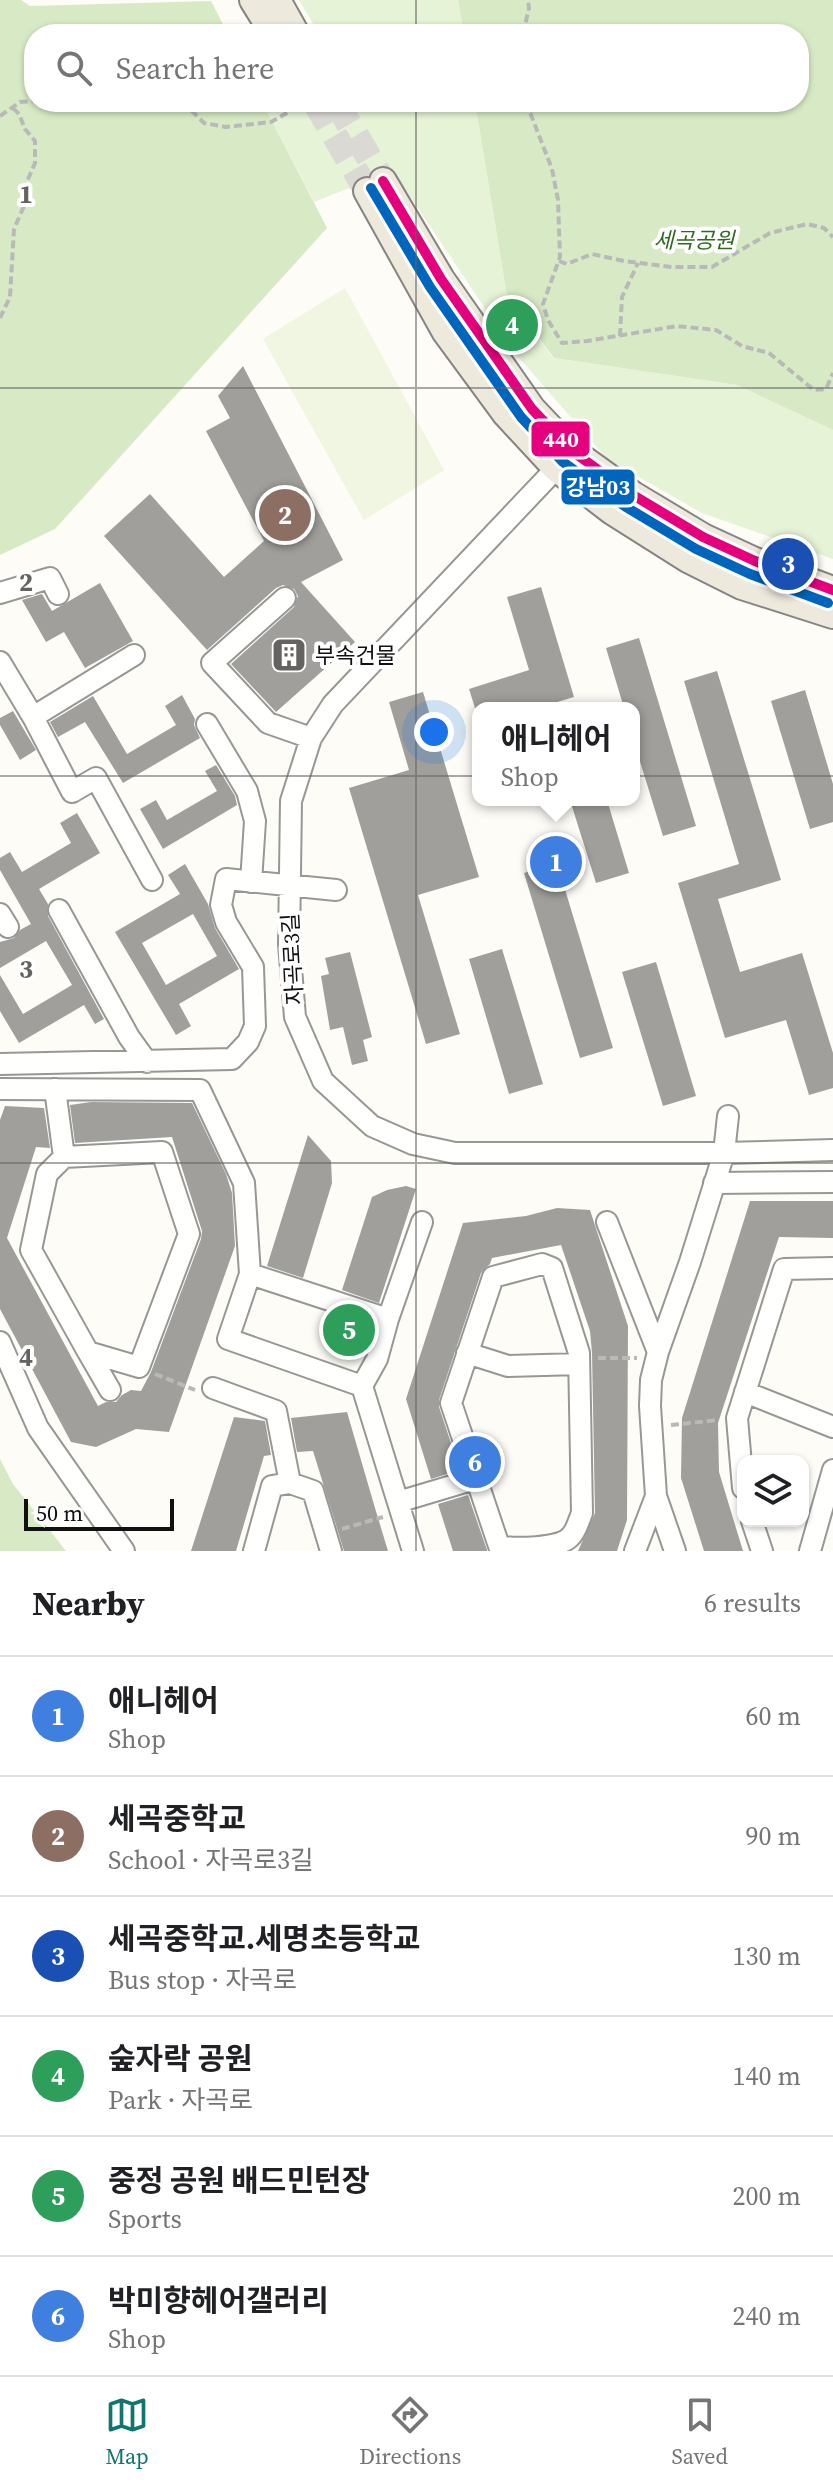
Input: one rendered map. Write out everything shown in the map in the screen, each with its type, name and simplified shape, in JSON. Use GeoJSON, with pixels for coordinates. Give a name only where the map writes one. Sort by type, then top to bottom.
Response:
{"type":"FeatureCollection","features":[{"type":"Feature","properties":{"kind":"main road"},"geometry":{"type":"LineString","coordinates":[[253,0],[268,24]]}},
{"type":"Feature","properties":{"kind":"main road"},"geometry":{"type":"LineString","coordinates":[[277,0],[290,24]]}},
{"type":"Feature","properties":{"kind":"main road"},"geometry":{"type":"LineString","coordinates":[[375,186],[532,409],[564,460],[612,511],[688,559],[742,586],[833,615]]}},
{"type":"Feature","properties":{"kind":"main road"},"geometry":{"type":"LineString","coordinates":[[564,460],[633,495],[703,537],[755,561],[833,590]]}},
{"type":"Feature","properties":{"kind":"street","name":"자곡로3길"},"geometry":{"type":"LineString","coordinates":[[564,460],[333,704],[311,738],[291,801],[289,944],[295,1017],[323,1081],[372,1126],[413,1144],[455,1153],[833,1150]]}},
{"type":"Feature","properties":{"kind":"street"},"geometry":{"type":"LineString","coordinates":[[0,593],[50,578],[58,594]]}},
{"type":"Feature","properties":{"kind":"street"},"geometry":{"type":"LineString","coordinates":[[285,598],[212,663],[268,723],[311,738]]}},
{"type":"Feature","properties":{"kind":"street"},"geometry":{"type":"LineString","coordinates":[[33,717],[134,655]]}},
{"type":"Feature","properties":{"kind":"street"},"geometry":{"type":"LineString","coordinates":[[0,662],[72,792],[96,778],[152,880]]}},
{"type":"Feature","properties":{"kind":"street"},"geometry":{"type":"LineString","coordinates":[[207,724],[247,791],[255,821],[251,882]]}},
{"type":"Feature","properties":{"kind":"street"},"geometry":{"type":"LineString","coordinates":[[0,1064],[232,1059],[248,1042],[255,1026],[253,967],[226,922],[221,905],[226,879],[336,890]]}},
{"type":"Feature","properties":{"kind":"street"},"geometry":{"type":"LineString","coordinates":[[59,910],[129,1037],[147,1062]]}},
{"type":"Feature","properties":{"kind":"street"},"geometry":{"type":"LineString","coordinates":[[0,1089],[200,1090],[244,1183],[250,1274],[228,1339],[362,1386]]}},
{"type":"Feature","properties":{"kind":"street"},"geometry":{"type":"LineString","coordinates":[[55,1089],[64,1157]]}},
{"type":"Feature","properties":{"kind":"street"},"geometry":{"type":"LineString","coordinates":[[675,1551],[656,1496],[651,1380],[724,1153],[728,1116]]}},
{"type":"Feature","properties":{"kind":"street"},"geometry":{"type":"LineString","coordinates":[[88,1352],[139,1367],[189,1234],[162,1152],[64,1157],[47,1174],[31,1250],[88,1352],[110,1390]]}},
{"type":"Feature","properties":{"kind":"street"},"geometry":{"type":"LineString","coordinates":[[714,1183],[833,1182]]}},
{"type":"Feature","properties":{"kind":"street"},"geometry":{"type":"LineString","coordinates":[[413,1551],[362,1386],[377,1359],[422,1222]]}},
{"type":"Feature","properties":{"kind":"street"},"geometry":{"type":"LineString","coordinates":[[607,1222],[658,1352]]}},
{"type":"Feature","properties":{"kind":"street"},"geometry":{"type":"LineString","coordinates":[[542,1264],[552,1268],[584,1361],[582,1513],[571,1537],[557,1545],[499,1546],[451,1403],[493,1277],[542,1264]]}},
{"type":"Feature","properties":{"kind":"street"},"geometry":{"type":"LineString","coordinates":[[740,1455],[737,1418],[784,1269],[833,1268]]}},
{"type":"Feature","properties":{"kind":"street"},"geometry":{"type":"LineString","coordinates":[[250,1274],[388,1319]]}},
{"type":"Feature","properties":{"kind":"street"},"geometry":{"type":"LineString","coordinates":[[0,1342],[38,1428],[124,1551]]}},
{"type":"Feature","properties":{"kind":"street"},"geometry":{"type":"LineString","coordinates":[[467,1353],[508,1366],[584,1361]]}},
{"type":"Feature","properties":{"kind":"street"},"geometry":{"type":"LineString","coordinates":[[213,1388],[276,1411],[290,1483]]}},
{"type":"Feature","properties":{"kind":"street"},"geometry":{"type":"LineString","coordinates":[[745,1392],[833,1427]]}},
{"type":"Feature","properties":{"kind":"street"},"geometry":{"type":"LineString","coordinates":[[810,1551],[833,1470]]}},
{"type":"Feature","properties":{"kind":"street"},"geometry":{"type":"LineString","coordinates":[[398,1502],[475,1479]]}},
{"type":"Feature","properties":{"kind":"street"},"geometry":{"type":"LineString","coordinates":[[254,1551],[272,1486],[290,1483],[313,1491],[331,1551]]}},
{"type":"Feature","properties":{"kind":"street"},"geometry":{"type":"LineString","coordinates":[[635,1551],[656,1496]]}},
{"type":"Feature","properties":{"kind":"street"},"geometry":{"type":"LineString","coordinates":[[754,1527],[762,1551]]}},
{"type":"Feature","properties":{"kind":"path"},"geometry":{"type":"LineString","coordinates":[[525,24],[528,0]]}},
{"type":"Feature","properties":{"kind":"path"},"geometry":{"type":"LineString","coordinates":[[0,116],[11,106],[24,102]]}},
{"type":"Feature","properties":{"kind":"path"},"geometry":{"type":"LineString","coordinates":[[0,318],[10,297],[14,229],[24,206],[23,191],[35,163],[35,141],[11,106]]}},
{"type":"Feature","properties":{"kind":"path"},"geometry":{"type":"LineString","coordinates":[[193,112],[204,123],[226,127],[271,122],[288,112]]}},
{"type":"Feature","properties":{"kind":"path"},"geometry":{"type":"LineString","coordinates":[[530,112],[552,169],[558,200],[559,261],[543,304],[548,320],[562,343],[677,326],[716,330],[742,346],[769,353],[814,390],[826,389],[833,373]]}},
{"type":"Feature","properties":{"kind":"path"},"geometry":{"type":"LineString","coordinates":[[559,261],[567,264],[592,254],[638,263],[712,267],[770,233],[807,224],[824,228],[833,237]]}},
{"type":"Feature","properties":{"kind":"path"},"geometry":{"type":"LineString","coordinates":[[620,336],[622,297],[638,263]]}},
{"type":"Feature","properties":{"kind":"path"},"geometry":{"type":"LineString","coordinates":[[584,1361],[628,1357]]}},
{"type":"Feature","properties":{"kind":"path"},"geometry":{"type":"LineString","coordinates":[[149,1371],[185,1386]]}},
{"type":"Feature","properties":{"kind":"path"},"geometry":{"type":"LineString","coordinates":[[681,1424],[719,1420]]}},
{"type":"Feature","properties":{"kind":"path"},"geometry":{"type":"LineString","coordinates":[[338,1531],[378,1519]]}},
{"type":"Feature","properties":{"kind":"green space"},"geometry":{"type":"Polygon","coordinates":[[[0,0],[21,0],[30,6],[211,1],[223,24],[24,24],[24,112],[267,112],[327,228],[55,529],[0,555],[0,0]]]}},
{"type":"Feature","properties":{"kind":"green space"},"geometry":{"type":"Polygon","coordinates":[[[299,0],[458,0],[462,24],[313,24],[299,0]]]}},
{"type":"Feature","properties":{"kind":"green space","name":"세곡공원"},"geometry":{"type":"Polygon","coordinates":[[[458,0],[833,0],[833,430],[737,385],[554,358],[507,296],[477,112],[809,112],[809,24],[462,24],[458,0]]]}},
{"type":"Feature","properties":{"kind":"green space"},"geometry":{"type":"Polygon","coordinates":[[[267,112],[477,112],[507,296],[553,358],[737,385],[833,430],[833,559],[702,513],[607,459],[515,353],[393,171],[314,202],[267,112]]]}},
{"type":"Feature","properties":{"kind":"green space"},"geometry":{"type":"Polygon","coordinates":[[[345,288],[444,470],[364,520],[263,339],[345,288]]]}},
{"type":"Feature","properties":{"kind":"green space"},"geometry":{"type":"Polygon","coordinates":[[[327,1310],[379,1327],[372,1351],[319,1334],[327,1310]]]}},
{"type":"Feature","properties":{"kind":"green space"},"geometry":{"type":"Polygon","coordinates":[[[0,1459],[13,1484],[66,1551],[0,1551],[0,1459]]]}},
{"type":"Feature","properties":{"kind":"building"},"geometry":{"type":"Polygon","coordinates":[[[243,366],[343,560],[301,582],[355,642],[276,712],[231,664],[294,607],[298,596],[294,589],[283,585],[276,588],[207,650],[104,536],[150,494],[224,577],[264,541],[206,431],[230,418],[218,396],[243,366]]]}},
{"type":"Feature","properties":{"kind":"building"},"geometry":{"type":"Polygon","coordinates":[[[100,583],[133,641],[85,668],[64,632],[46,642],[22,600],[42,594],[52,611],[100,583]]]}},
{"type":"Feature","properties":{"kind":"building"},"geometry":{"type":"Polygon","coordinates":[[[541,587],[574,697],[557,702],[473,702],[469,689],[529,670],[507,597],[541,587]]]}},
{"type":"Feature","properties":{"kind":"building"},"geometry":{"type":"Polygon","coordinates":[[[639,638],[696,826],[663,836],[640,761],[640,702],[622,702],[606,648],[639,638]]]}},
{"type":"Feature","properties":{"kind":"building"},"geometry":{"type":"Polygon","coordinates":[[[717,671],[781,880],[718,899],[740,972],[802,953],[833,1053],[833,1088],[809,1095],[786,1020],[725,1038],[678,883],[739,864],[684,681],[717,671]]]}},
{"type":"Feature","properties":{"kind":"building"},"geometry":{"type":"Polygon","coordinates":[[[805,690],[833,784],[833,822],[810,829],[771,701],[805,690]]]}},
{"type":"Feature","properties":{"kind":"building"},"geometry":{"type":"Polygon","coordinates":[[[423,692],[479,877],[418,895],[460,1034],[426,1044],[349,788],[409,770],[389,702],[423,692]]]}},
{"type":"Feature","properties":{"kind":"building"},"geometry":{"type":"Polygon","coordinates":[[[182,695],[195,719],[194,725],[200,738],[123,783],[85,722],[58,737],[50,722],[93,696],[127,754],[176,725],[165,706],[182,695]]]}},
{"type":"Feature","properties":{"kind":"building"},"geometry":{"type":"Polygon","coordinates":[[[13,711],[36,750],[20,760],[0,725],[0,718],[13,711]]]}},
{"type":"Feature","properties":{"kind":"building"},"geometry":{"type":"Polygon","coordinates":[[[216,765],[235,796],[237,805],[163,849],[140,809],[156,800],[167,820],[217,791],[205,771],[216,765]]]}},
{"type":"Feature","properties":{"kind":"building"},"geometry":{"type":"Polygon","coordinates":[[[572,806],[609,806],[629,873],[596,883],[572,806]]]}},
{"type":"Feature","properties":{"kind":"building"},"geometry":{"type":"Polygon","coordinates":[[[77,813],[100,853],[39,889],[48,904],[48,916],[104,1019],[95,1024],[84,1005],[19,1043],[0,1011],[0,975],[23,1014],[72,985],[46,941],[0,968],[0,942],[14,938],[31,924],[0,870],[0,858],[10,852],[22,872],[71,843],[60,823],[77,813]]]}},
{"type":"Feature","properties":{"kind":"building"},"geometry":{"type":"Polygon","coordinates":[[[557,863],[613,1048],[580,1058],[524,873],[557,863]]]}},
{"type":"Feature","properties":{"kind":"building"},"geometry":{"type":"Polygon","coordinates":[[[185,864],[208,904],[215,928],[239,969],[179,1004],[191,1026],[176,1035],[115,932],[180,894],[168,875],[185,864]],[[193,914],[142,943],[166,985],[217,956],[193,914]]]}},
{"type":"Feature","properties":{"kind":"building"},"geometry":{"type":"Polygon","coordinates":[[[502,949],[543,1084],[509,1094],[469,959],[502,949]]]}},
{"type":"Feature","properties":{"kind":"building"},"geometry":{"type":"Polygon","coordinates":[[[350,952],[372,1037],[363,1040],[368,1061],[352,1065],[343,1027],[330,1030],[321,976],[329,974],[325,958],[350,952]]]}},
{"type":"Feature","properties":{"kind":"building"},"geometry":{"type":"Polygon","coordinates":[[[656,962],[696,1096],[663,1106],[622,972],[656,962]]]}},
{"type":"Feature","properties":{"kind":"building"},"geometry":{"type":"Polygon","coordinates":[[[91,1102],[192,1103],[232,1193],[235,1246],[169,1432],[136,1429],[96,1447],[71,1442],[0,1309],[0,1120],[5,1106],[44,1108],[50,1148],[36,1147],[7,1238],[98,1406],[116,1402],[131,1390],[141,1391],[151,1372],[202,1231],[172,1137],[75,1143],[70,1105],[91,1102]]]}},
{"type":"Feature","properties":{"kind":"building"},"geometry":{"type":"Polygon","coordinates":[[[308,1135],[331,1161],[332,1183],[303,1278],[267,1266],[308,1135]]]}},
{"type":"Feature","properties":{"kind":"building"},"geometry":{"type":"Polygon","coordinates":[[[406,1186],[416,1189],[379,1303],[342,1290],[372,1197],[406,1186]]]}},
{"type":"Feature","properties":{"kind":"building"},"geometry":{"type":"Polygon","coordinates":[[[750,1201],[833,1201],[833,1238],[779,1237],[718,1423],[719,1472],[743,1551],[704,1551],[681,1478],[682,1418],[750,1201]]]}},
{"type":"Feature","properties":{"kind":"building"},"geometry":{"type":"Polygon","coordinates":[[[557,1208],[590,1210],[628,1326],[627,1520],[617,1551],[578,1551],[595,1513],[592,1353],[590,1331],[561,1245],[492,1258],[481,1273],[439,1400],[460,1470],[431,1479],[406,1399],[463,1223],[526,1216],[557,1208]]]}},
{"type":"Feature","properties":{"kind":"building"},"geometry":{"type":"Polygon","coordinates":[[[347,1412],[388,1551],[344,1551],[313,1451],[297,1452],[291,1418],[347,1412]]]}},
{"type":"Feature","properties":{"kind":"building"},"geometry":{"type":"Polygon","coordinates":[[[234,1417],[265,1421],[271,1455],[264,1456],[236,1551],[191,1551],[234,1417]]]}},
{"type":"Feature","properties":{"kind":"building"},"geometry":{"type":"Polygon","coordinates":[[[468,1495],[487,1551],[453,1551],[438,1504],[468,1495]]]}},
{"type":"Feature","properties":{"kind":"tunnel"},"geometry":{"type":"LineString","coordinates":[[321,112],[367,191]]}},
{"type":"Feature","properties":{"kind":"tunnel"},"geometry":{"type":"LineString","coordinates":[[342,112],[383,181]]}},
{"type":"Feature","properties":{"kind":"transit line","name":"440"},"geometry":{"type":"LineString","coordinates":[[383,181],[441,279],[532,409],[572,451],[633,495],[703,537],[755,561],[833,590]]}},
{"type":"Feature","properties":{"kind":"transit line","name":"강남03"},"geometry":{"type":"LineString","coordinates":[[371,188],[430,287],[521,417],[563,462],[626,507],[696,549],[750,574],[828,603]]}},
{"type":"Feature","properties":{"kind":"place","name":"숲자락 공원"},"geometry":{"type":"Point","coordinates":[512,325]}},
{"type":"Feature","properties":{"kind":"place","name":"세곡중학교"},"geometry":{"type":"Point","coordinates":[285,515]}},
{"type":"Feature","properties":{"kind":"place","name":"세곡중학교.세명초등학교"},"geometry":{"type":"Point","coordinates":[788,564]}},
{"type":"Feature","properties":{"kind":"place","name":"부속건물"},"geometry":{"type":"Point","coordinates":[289,655]}},
{"type":"Feature","properties":{"kind":"place","name":"애니헤어"},"geometry":{"type":"Point","coordinates":[556,862]}},
{"type":"Feature","properties":{"kind":"place","name":"중정 공원 배드민턴장"},"geometry":{"type":"Point","coordinates":[349,1330]}},
{"type":"Feature","properties":{"kind":"place","name":"박미향헤어갤러리"},"geometry":{"type":"Point","coordinates":[475,1462]}}]}
